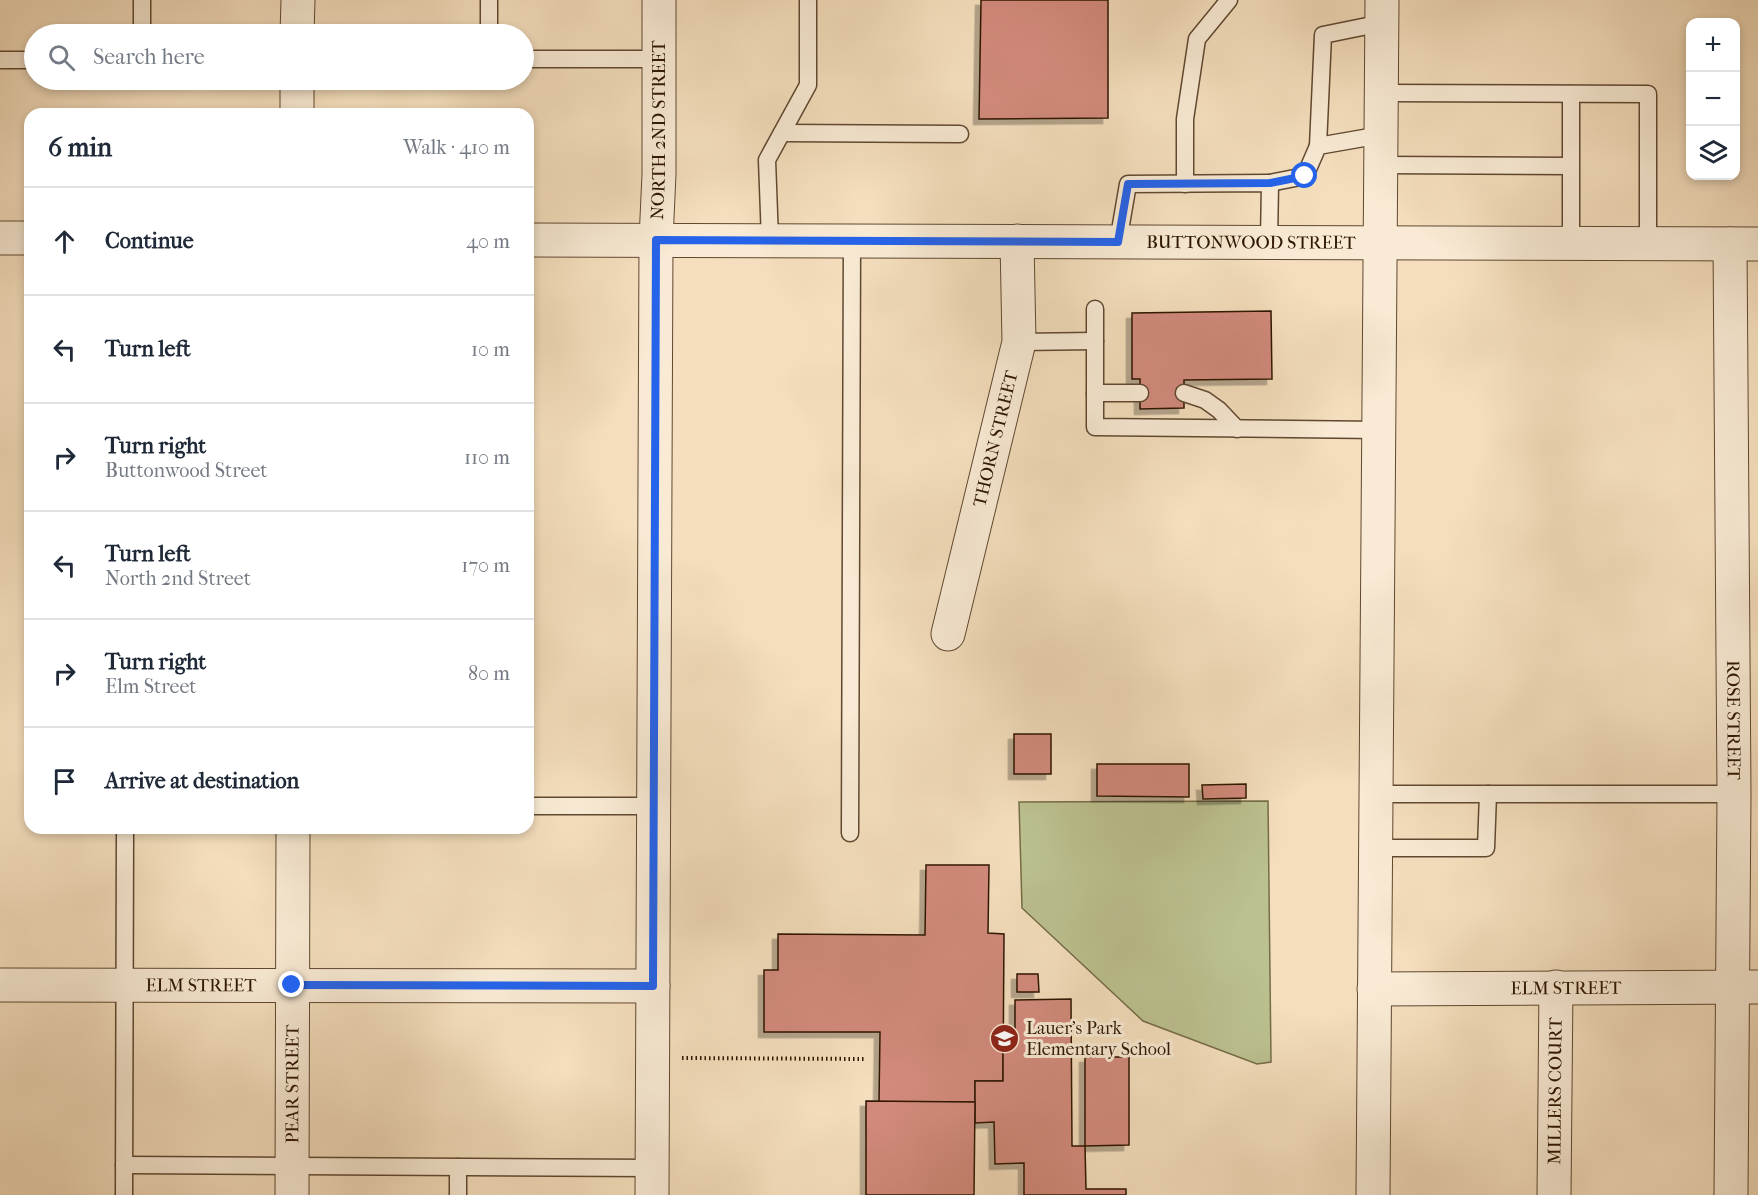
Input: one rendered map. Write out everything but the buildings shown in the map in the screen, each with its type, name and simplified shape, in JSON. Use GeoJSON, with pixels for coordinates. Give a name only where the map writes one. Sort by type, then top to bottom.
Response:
{"type":"FeatureCollection","features":[{"type":"Feature","properties":{"kind":"street"},"geometry":{"type":"LineString","coordinates":[[297,24],[298,0]]}},
{"type":"Feature","properties":{"kind":"street","name":"NORTH 2ND STREET"},"geometry":{"type":"LineString","coordinates":[[653,1181],[656,240],[659,174],[660,0]]}},
{"type":"Feature","properties":{"kind":"street"},"geometry":{"type":"LineString","coordinates":[[1373,1195],[1382,11]]}},
{"type":"Feature","properties":{"kind":"street"},"geometry":{"type":"LineString","coordinates":[[297,90],[297,108]]}},
{"type":"Feature","properties":{"kind":"street"},"geometry":{"type":"LineString","coordinates":[[0,238],[24,238]]}},
{"type":"Feature","properties":{"kind":"street","name":"BUTTONWOOD STREET"},"geometry":{"type":"LineString","coordinates":[[534,240],[1744,244]]}},
{"type":"Feature","properties":{"kind":"street","name":"THORN STREET"},"geometry":{"type":"LineString","coordinates":[[948,634],[1019,342],[1017,241]]}},
{"type":"Feature","properties":{"kind":"street","name":"ROSE STREET"},"geometry":{"type":"LineString","coordinates":[[1731,1195],[1745,987],[1734,794],[1744,244]]}},
{"type":"Feature","properties":{"kind":"street","name":"PEAR STREET"},"geometry":{"type":"LineString","coordinates":[[292,1181],[293,834]]}},
{"type":"Feature","properties":{"kind":"street","name":"ELM STREET"},"geometry":{"type":"LineString","coordinates":[[0,985],[653,986]]}},
{"type":"Feature","properties":{"kind":"street","name":"MILLERS COURT"},"geometry":{"type":"LineString","coordinates":[[1554,1195],[1556,987]]}},
{"type":"Feature","properties":{"kind":"street","name":"ELM STREET"},"geometry":{"type":"LineString","coordinates":[[1374,989],[1745,987]]}},
{"type":"Feature","properties":{"kind":"lane"},"geometry":{"type":"LineString","coordinates":[[142,0],[142,24]]}},
{"type":"Feature","properties":{"kind":"lane"},"geometry":{"type":"LineString","coordinates":[[489,0],[489,24]]}},
{"type":"Feature","properties":{"kind":"lane"},"geometry":{"type":"LineString","coordinates":[[770,240],[767,160],[808,85],[808,0]]}},
{"type":"Feature","properties":{"kind":"lane"},"geometry":{"type":"LineString","coordinates":[[1185,184],[1185,119],[1197,39],[1229,0]]}},
{"type":"Feature","properties":{"kind":"lane"},"geometry":{"type":"LineString","coordinates":[[1118,242],[1128,184],[1270,183],[1305,176],[1318,146],[1323,35],[1382,11]]}},
{"type":"Feature","properties":{"kind":"lane"},"geometry":{"type":"LineString","coordinates":[[534,59],[659,59]]}},
{"type":"Feature","properties":{"kind":"lane"},"geometry":{"type":"LineString","coordinates":[[0,60],[24,60]]}},
{"type":"Feature","properties":{"kind":"lane"},"geometry":{"type":"LineString","coordinates":[[1381,93],[1648,94],[1647,243]]}},
{"type":"Feature","properties":{"kind":"lane"},"geometry":{"type":"LineString","coordinates":[[1571,94],[1571,243]]}},
{"type":"Feature","properties":{"kind":"lane"},"geometry":{"type":"LineString","coordinates":[[782,133],[960,134]]}},
{"type":"Feature","properties":{"kind":"lane"},"geometry":{"type":"LineString","coordinates":[[1318,146],[1570,166]]}},
{"type":"Feature","properties":{"kind":"lane"},"geometry":{"type":"LineString","coordinates":[[1269,242],[1270,183]]}},
{"type":"Feature","properties":{"kind":"lane"},"geometry":{"type":"LineString","coordinates":[[850,833],[852,240]]}},
{"type":"Feature","properties":{"kind":"lane"},"geometry":{"type":"LineString","coordinates":[[1095,309],[1095,427],[1379,430]]}},
{"type":"Feature","properties":{"kind":"lane"},"geometry":{"type":"LineString","coordinates":[[1019,342],[1095,341]]}},
{"type":"Feature","properties":{"kind":"lane"},"geometry":{"type":"LineString","coordinates":[[1095,393],[1140,393]]}},
{"type":"Feature","properties":{"kind":"lane"},"geometry":{"type":"LineString","coordinates":[[1184,393],[1205,400],[1219,410],[1237,429]]}},
{"type":"Feature","properties":{"kind":"lane"},"geometry":{"type":"LineString","coordinates":[[1377,794],[1734,794]]}},
{"type":"Feature","properties":{"kind":"lane"},"geometry":{"type":"LineString","coordinates":[[1376,848],[1486,848],[1488,794]]}},
{"type":"Feature","properties":{"kind":"lane"},"geometry":{"type":"LineString","coordinates":[[534,806],[654,806]]}},
{"type":"Feature","properties":{"kind":"lane"},"geometry":{"type":"LineString","coordinates":[[124,1195],[125,834]]}},
{"type":"Feature","properties":{"kind":"lane"},"geometry":{"type":"LineString","coordinates":[[124,1165],[292,1181],[458,1167],[653,1181]]}},
{"type":"Feature","properties":{"kind":"lane"},"geometry":{"type":"LineString","coordinates":[[458,1167],[458,1195]]}},
{"type":"Feature","properties":{"kind":"path"},"geometry":{"type":"LineString","coordinates":[[672,1058],[866,1059]]}},
{"type":"Feature","properties":{"kind":"green space"},"geometry":{"type":"Polygon","coordinates":[[[1268,801],[1271,1062],[1257,1064],[1143,1021],[1022,908],[1019,802],[1268,801]]]}},
{"type":"Feature","properties":{"kind":"place","name":"Lauer's Park Elementary School"},"geometry":{"type":"Point","coordinates":[1005,1038]}},
{"type":"Feature","properties":{"kind":"route"},"geometry":{"type":"LineString","coordinates":[[292,985],[653,986],[656,240],[1118,242],[1128,184],[1270,183],[1305,176]]}}]}
